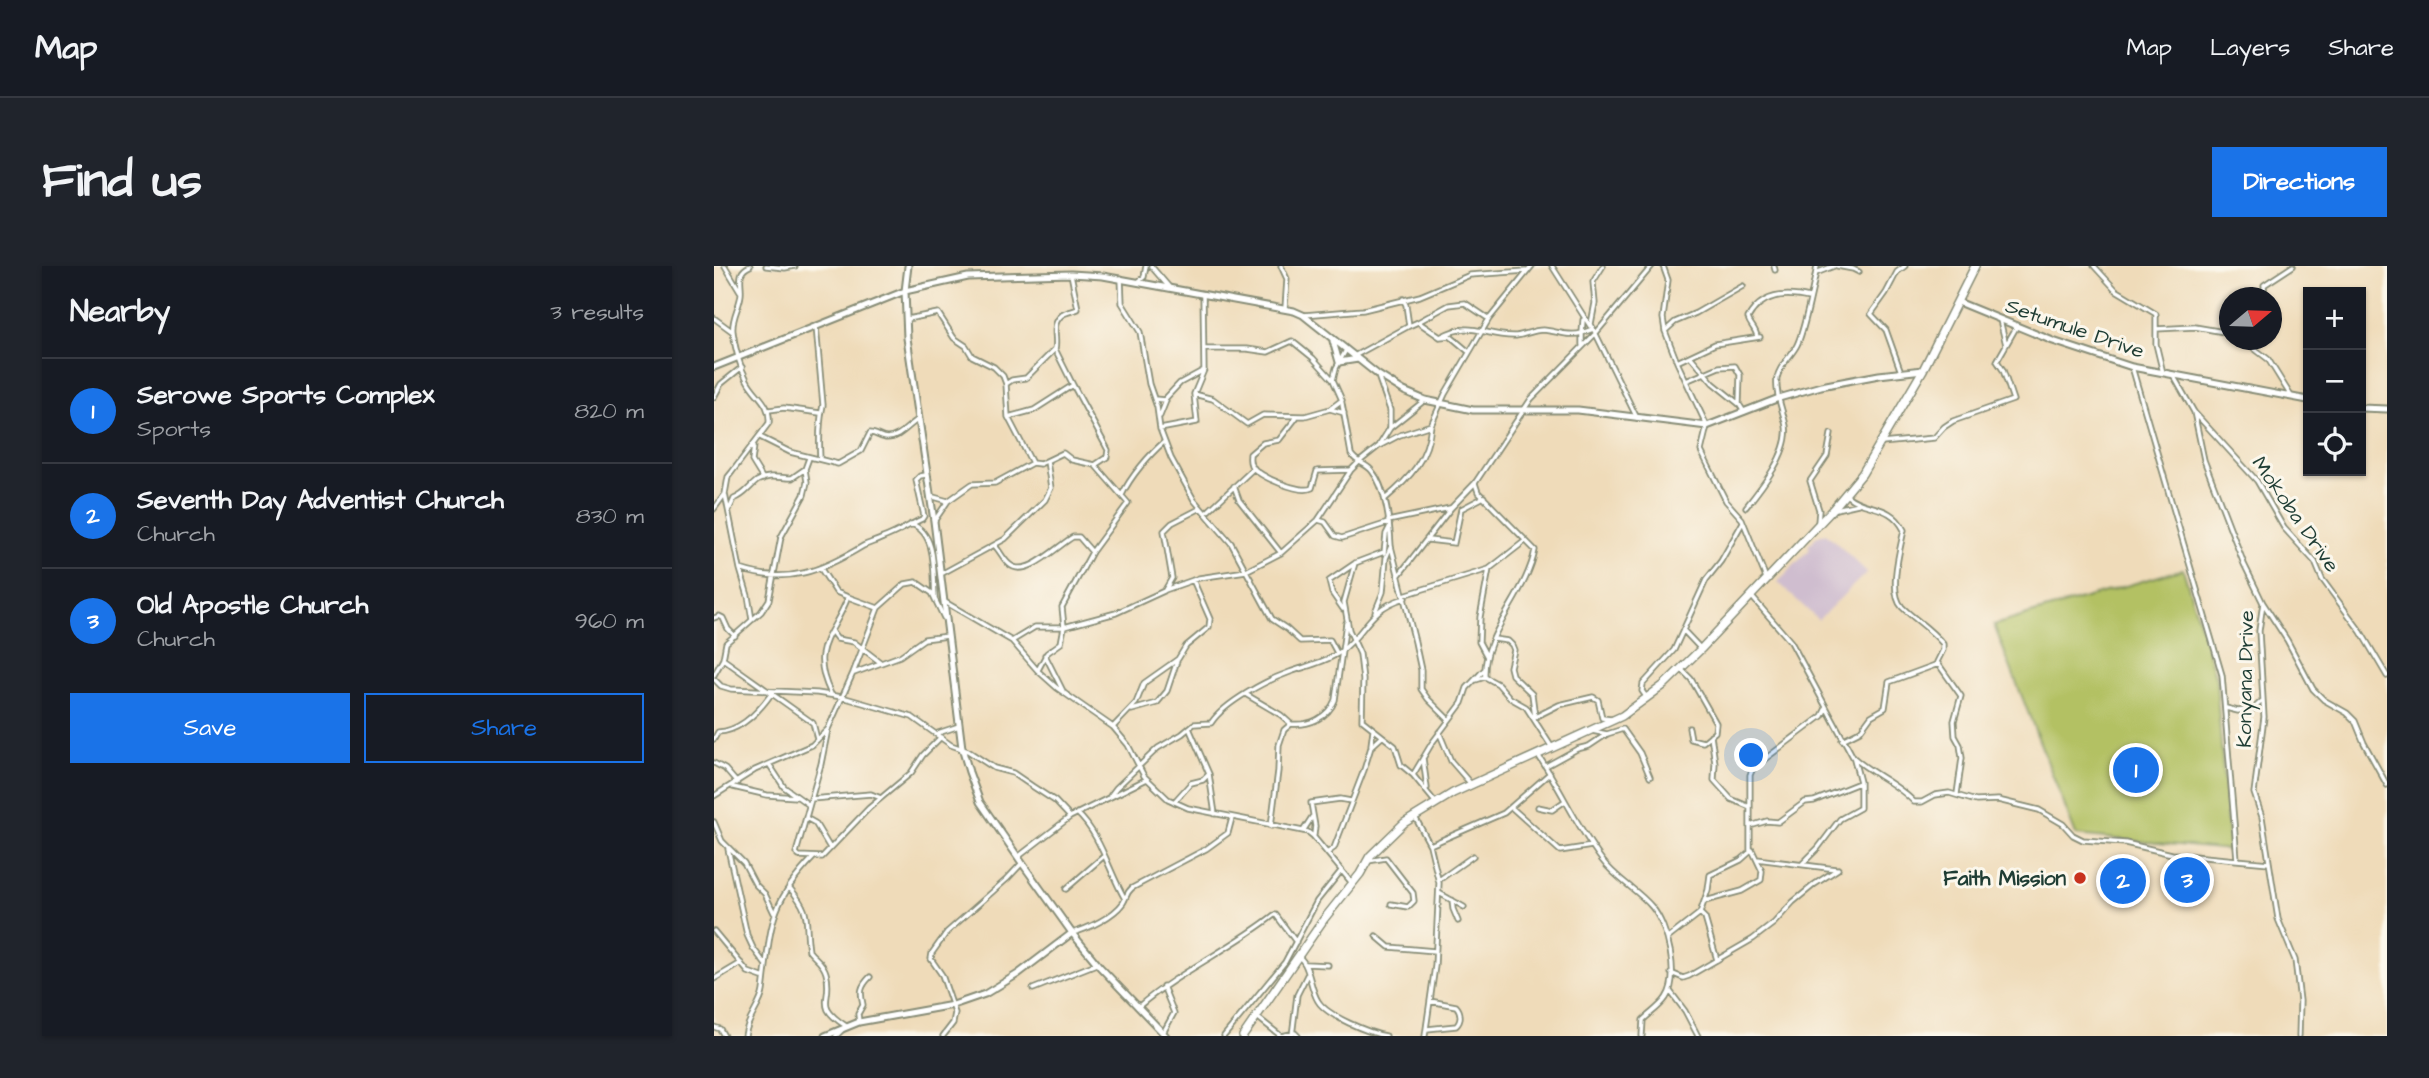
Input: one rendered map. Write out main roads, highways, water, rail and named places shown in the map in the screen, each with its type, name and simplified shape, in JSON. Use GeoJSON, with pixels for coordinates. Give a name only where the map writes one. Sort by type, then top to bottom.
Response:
{"type":"FeatureCollection","features":[{"type":"Feature","properties":{"kind":"main road"},"geometry":{"type":"LineString","coordinates":[[1243,1036],[1368,861],[1381,845],[1414,815],[1435,802],[1613,721],[1647,699],[1701,649],[1846,495],[1882,443],[1923,370],[1973,267]]}},
{"type":"Feature","properties":{"kind":"place","name":"Serowe Sports Complex"},"geometry":{"type":"Point","coordinates":[2136,770]}},
{"type":"Feature","properties":{"kind":"place","name":"Faith Mission"},"geometry":{"type":"Point","coordinates":[2080,878]}},
{"type":"Feature","properties":{"kind":"place","name":"Old Apostle Church"},"geometry":{"type":"Point","coordinates":[2187,880]}},
{"type":"Feature","properties":{"kind":"place","name":"Seventh Day Adventist Church"},"geometry":{"type":"Point","coordinates":[2123,881]}}]}
